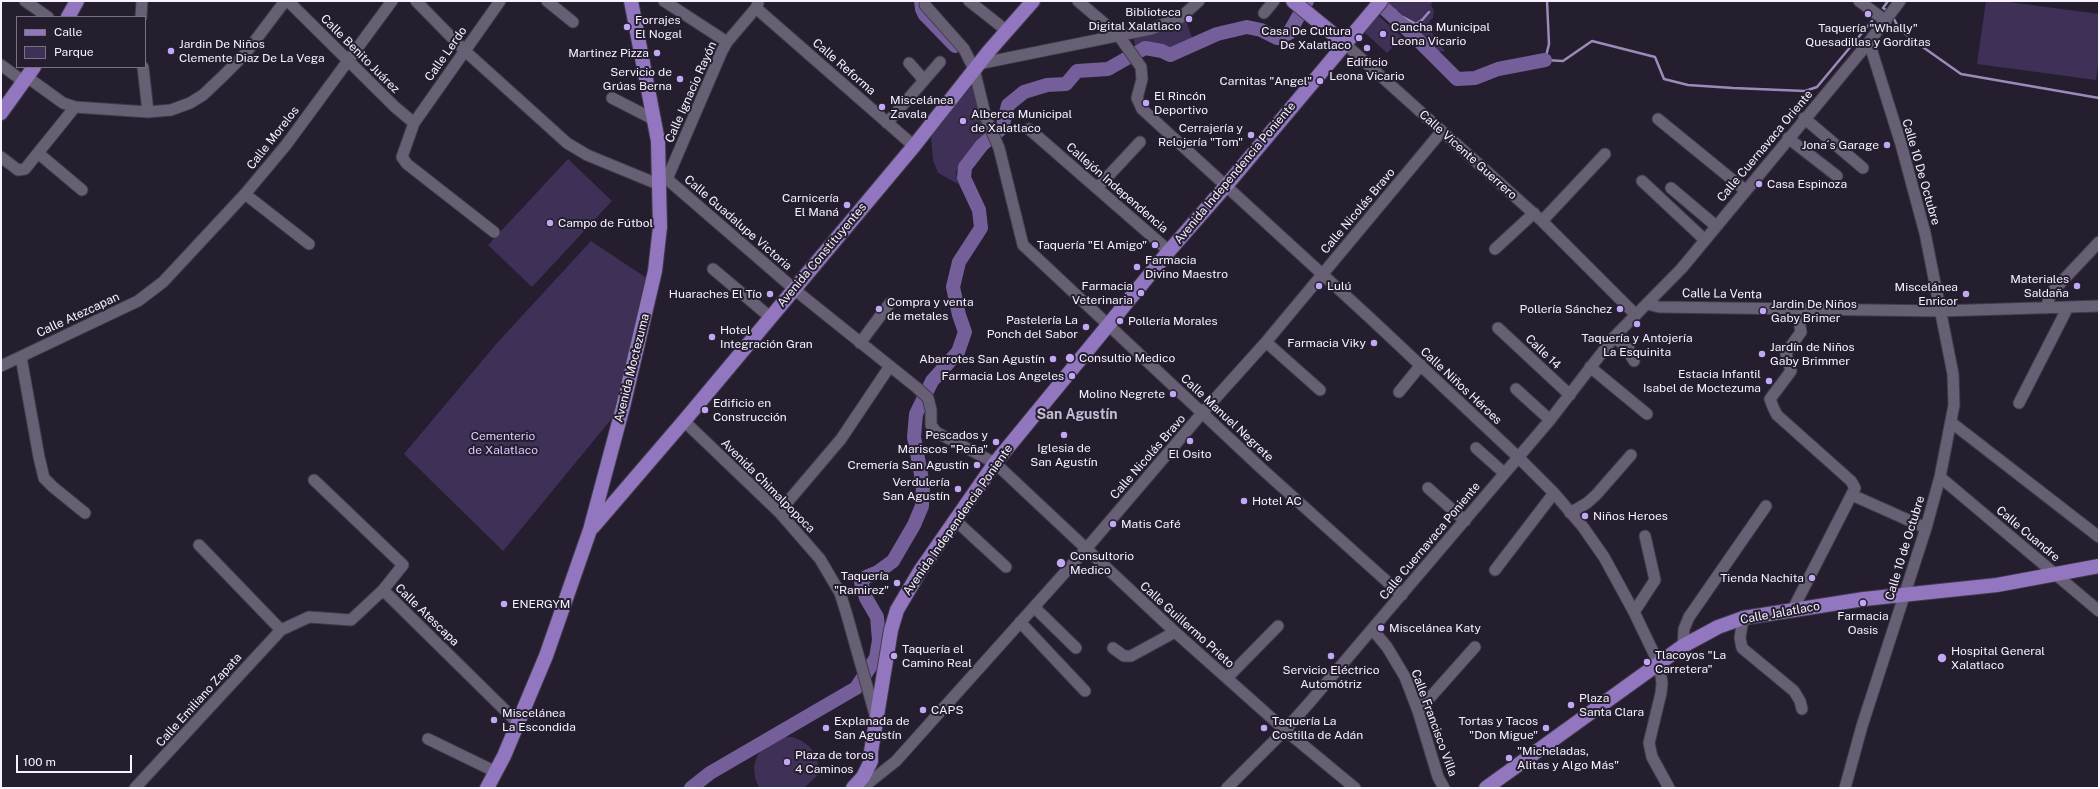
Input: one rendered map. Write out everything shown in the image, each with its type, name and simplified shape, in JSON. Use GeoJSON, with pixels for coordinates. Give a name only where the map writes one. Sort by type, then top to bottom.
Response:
{"type":"FeatureCollection","features":[{"type":"Feature","properties":{"kind":"main road"},"geometry":{"type":"LineString","coordinates":[[69,16],[78,1]]}},
{"type":"Feature","properties":{"kind":"main road","name":"Avenida Moctezuma"},"geometry":{"type":"LineString","coordinates":[[487,788],[504,756],[546,656],[590,530],[650,298],[658,252],[663,180],[655,120],[631,1]]}},
{"type":"Feature","properties":{"kind":"main road","name":"Avenida Constituyentes"},"geometry":{"type":"LineString","coordinates":[[590,530],[684,421],[793,288],[914,146],[976,67],[1033,1]]}},
{"type":"Feature","properties":{"kind":"main road","name":"Avenida Independencia Poniente"},"geometry":{"type":"LineString","coordinates":[[862,786],[871,752],[891,630],[897,610],[908,590],[995,463],[1169,251],[1226,187],[1344,43],[1382,1]]}},
{"type":"Feature","properties":{"kind":"main road","name":"Calle Vicente Guerrero"},"geometry":{"type":"LineString","coordinates":[[1301,7],[1344,43]]}},
{"type":"Feature","properties":{"kind":"main road"},"geometry":{"type":"LineString","coordinates":[[1,113],[28,75]]}},
{"type":"Feature","properties":{"kind":"main road","name":"Calle Jalatlaco"},"geometry":{"type":"LineString","coordinates":[[1486,788],[1683,646],[1718,627],[1743,618],[1794,609],[1998,585],[2057,576],[2099,566]]}},
{"type":"Feature","properties":{"kind":"main road","name":"Avenida Independencia Poniente"},"geometry":{"type":"LineString","coordinates":[[846,788],[871,752]]}},
{"type":"Feature","properties":{"kind":"street"},"geometry":{"type":"LineString","coordinates":[[25,1],[47,16]]}},
{"type":"Feature","properties":{"kind":"street"},"geometry":{"type":"LineString","coordinates":[[141,16],[142,1]]}},
{"type":"Feature","properties":{"kind":"street"},"geometry":{"type":"LineString","coordinates":[[1,65],[28,75],[63,102],[75,107],[148,112],[162,112],[176,109],[203,95],[245,54],[285,1]]}},
{"type":"Feature","properties":{"kind":"street","name":"Calle Benito Juárez"},"geometry":{"type":"LineString","coordinates":[[288,1],[395,107],[414,123]]}},
{"type":"Feature","properties":{"kind":"street","name":"Calle Morelos"},"geometry":{"type":"LineString","coordinates":[[163,282],[245,194],[286,145],[392,1]]}},
{"type":"Feature","properties":{"kind":"street","name":"Calle Guadalupe Victoria"},"geometry":{"type":"LineString","coordinates":[[416,1],[464,50],[577,150],[663,180],[928,398]]}},
{"type":"Feature","properties":{"kind":"street","name":"Calle Lerdo"},"geometry":{"type":"LineString","coordinates":[[494,232],[404,161],[402,153],[409,141],[414,123],[500,1]]}},
{"type":"Feature","properties":{"kind":"street"},"geometry":{"type":"LineString","coordinates":[[547,1],[572,22]]}},
{"type":"Feature","properties":{"kind":"street"},"geometry":{"type":"LineString","coordinates":[[664,1],[726,42]]}},
{"type":"Feature","properties":{"kind":"street"},"geometry":{"type":"LineString","coordinates":[[969,1],[1007,31]]}},
{"type":"Feature","properties":{"kind":"street"},"geometry":{"type":"LineString","coordinates":[[1078,1],[1119,36]]}},
{"type":"Feature","properties":{"kind":"street"},"geometry":{"type":"LineString","coordinates":[[925,5],[964,49],[976,67],[1170,24],[1180,18],[1199,1]]}},
{"type":"Feature","properties":{"kind":"street"},"geometry":{"type":"LineString","coordinates":[[1264,12],[1274,1]]}},
{"type":"Feature","properties":{"kind":"street"},"geometry":{"type":"LineString","coordinates":[[1859,1],[1886,21]]}},
{"type":"Feature","properties":{"kind":"street","name":"Calle Cuernavaca Oriente"},"geometry":{"type":"LineString","coordinates":[[1647,304],[1682,268],[1804,118],[1869,42],[1900,1]]}},
{"type":"Feature","properties":{"kind":"street","name":"Calle Ignacio Rayón"},"geometry":{"type":"LineString","coordinates":[[663,180],[726,42],[757,5]]}},
{"type":"Feature","properties":{"kind":"street","name":"Calle Reforma"},"geometry":{"type":"LineString","coordinates":[[757,5],[914,146]]}},
{"type":"Feature","properties":{"kind":"street","name":"Calle Niños Héroes"},"geometry":{"type":"LineString","coordinates":[[1119,36],[1137,61],[1143,73],[1137,95],[1140,106],[1226,187],[1421,365],[1518,457],[1554,493],[1604,557],[1634,612],[1659,664],[1662,683],[1661,693],[1649,743],[1652,757],[1669,788]]}},
{"type":"Feature","properties":{"kind":"street","name":"Calle 10 De Octubre"},"geometry":{"type":"LineString","coordinates":[[1869,42],[1901,144],[1925,233],[1941,311]]}},
{"type":"Feature","properties":{"kind":"street","name":"Calle Vicente Guerrero"},"geometry":{"type":"LineString","coordinates":[[1344,43],[1538,217],[1636,315]]}},
{"type":"Feature","properties":{"kind":"street"},"geometry":{"type":"LineString","coordinates":[[887,123],[940,62]]}},
{"type":"Feature","properties":{"kind":"street"},"geometry":{"type":"LineString","coordinates":[[909,63],[924,80]]}},
{"type":"Feature","properties":{"kind":"street","name":"Calle Manuel Negrete"},"geometry":{"type":"LineString","coordinates":[[976,67],[991,133],[999,148],[1023,245],[1203,412],[1262,469],[1402,595]]}},
{"type":"Feature","properties":{"kind":"street"},"geometry":{"type":"LineString","coordinates":[[143,68],[148,112]]}},
{"type":"Feature","properties":{"kind":"street"},"geometry":{"type":"LineString","coordinates":[[612,98],[655,120]]}},
{"type":"Feature","properties":{"kind":"street"},"geometry":{"type":"LineString","coordinates":[[1,157],[22,170],[38,153],[75,107]]}},
{"type":"Feature","properties":{"kind":"street"},"geometry":{"type":"LineString","coordinates":[[1804,118],[1863,168]]}},
{"type":"Feature","properties":{"kind":"street"},"geometry":{"type":"LineString","coordinates":[[1658,119],[1746,190]]}},
{"type":"Feature","properties":{"kind":"street","name":"Callejón Independencia"},"geometry":{"type":"LineString","coordinates":[[1029,129],[1169,251]]}},
{"type":"Feature","properties":{"kind":"street","name":"Calle Nicolás Bravo"},"geometry":{"type":"LineString","coordinates":[[862,786],[896,761],[1086,549],[1203,412],[1266,342],[1442,132]]}},
{"type":"Feature","properties":{"kind":"street"},"geometry":{"type":"LineString","coordinates":[[1788,138],[1837,176]]}},
{"type":"Feature","properties":{"kind":"street"},"geometry":{"type":"LineString","coordinates":[[1097,188],[1140,142]]}},
{"type":"Feature","properties":{"kind":"street"},"geometry":{"type":"LineString","coordinates":[[38,153],[82,190]]}},
{"type":"Feature","properties":{"kind":"street"},"geometry":{"type":"LineString","coordinates":[[1495,249],[1538,217],[1605,154]]}},
{"type":"Feature","properties":{"kind":"street"},"geometry":{"type":"LineString","coordinates":[[1642,181],[1705,240]]}},
{"type":"Feature","properties":{"kind":"street"},"geometry":{"type":"LineString","coordinates":[[1671,188],[1716,226]]}},
{"type":"Feature","properties":{"kind":"street"},"geometry":{"type":"LineString","coordinates":[[245,194],[309,244]]}},
{"type":"Feature","properties":{"kind":"street"},"geometry":{"type":"LineString","coordinates":[[2046,308],[2051,293],[2099,242]]}},
{"type":"Feature","properties":{"kind":"street"},"geometry":{"type":"LineString","coordinates":[[713,269],[770,317]]}},
{"type":"Feature","properties":{"kind":"street","name":"Calle Atezcapan"},"geometry":{"type":"LineString","coordinates":[[1,366],[138,301],[163,282]]}},
{"type":"Feature","properties":{"kind":"street"},"geometry":{"type":"LineString","coordinates":[[860,343],[890,303]]}},
{"type":"Feature","properties":{"kind":"street","name":"Calle La Venta"},"geometry":{"type":"LineString","coordinates":[[1647,304],[1659,307],[1941,311],[2099,306]]}},
{"type":"Feature","properties":{"kind":"street","name":"Calle Cuernavaca Poniente"},"geometry":{"type":"LineString","coordinates":[[1227,788],[1285,730],[1402,595],[1550,420],[1614,337],[1647,304]]}},
{"type":"Feature","properties":{"kind":"street"},"geometry":{"type":"LineString","coordinates":[[2019,403],[2068,307]]}},
{"type":"Feature","properties":{"kind":"street"},"geometry":{"type":"LineString","coordinates":[[1791,308],[1799,321],[1801,332],[1786,354],[1791,373],[1770,399],[1777,415],[1851,481],[1855,488],[1794,609]]}},
{"type":"Feature","properties":{"kind":"street","name":"Calle 10 de Octubre"},"geometry":{"type":"LineString","coordinates":[[1845,788],[1926,528],[1940,477],[1952,423],[1954,405],[1953,374],[1941,311]]}},
{"type":"Feature","properties":{"kind":"street","name":"Calle 14"},"geometry":{"type":"LineString","coordinates":[[1498,328],[1570,395]]}},
{"type":"Feature","properties":{"kind":"street"},"geometry":{"type":"LineString","coordinates":[[1614,337],[1629,349],[1634,361]]}},
{"type":"Feature","properties":{"kind":"street"},"geometry":{"type":"LineString","coordinates":[[1266,342],[1320,390]]}},
{"type":"Feature","properties":{"kind":"street"},"geometry":{"type":"LineString","coordinates":[[21,357],[44,478],[52,488],[85,513]]}},
{"type":"Feature","properties":{"kind":"street"},"geometry":{"type":"LineString","coordinates":[[1399,392],[1421,365]]}},
{"type":"Feature","properties":{"kind":"street"},"geometry":{"type":"LineString","coordinates":[[779,512],[841,439],[890,366]]}},
{"type":"Feature","properties":{"kind":"street"},"geometry":{"type":"LineString","coordinates":[[1590,367],[1647,414]]}},
{"type":"Feature","properties":{"kind":"street"},"geometry":{"type":"LineString","coordinates":[[1516,389],[1550,420]]}},
{"type":"Feature","properties":{"kind":"street","name":"Calle Guillermo Prieto"},"geometry":{"type":"LineString","coordinates":[[928,398],[933,429],[995,463],[1175,632],[1285,730],[1355,788]]}},
{"type":"Feature","properties":{"kind":"street","name":"Avenida Chimalpopoca"},"geometry":{"type":"LineString","coordinates":[[684,421],[779,512],[820,559],[832,580],[846,612],[876,720]]}},
{"type":"Feature","properties":{"kind":"street"},"geometry":{"type":"LineString","coordinates":[[1952,423],[2099,537]]}},
{"type":"Feature","properties":{"kind":"street"},"geometry":{"type":"LineString","coordinates":[[1476,448],[1504,473]]}},
{"type":"Feature","properties":{"kind":"street"},"geometry":{"type":"LineString","coordinates":[[1570,513],[1587,503],[1596,495],[1631,455]]}},
{"type":"Feature","properties":{"kind":"street","name":"Calle Cuandre"},"geometry":{"type":"LineString","coordinates":[[1940,477],[2099,611]]}},
{"type":"Feature","properties":{"kind":"street"},"geometry":{"type":"LineString","coordinates":[[314,480],[402,565],[383,590]]}},
{"type":"Feature","properties":{"kind":"street"},"geometry":{"type":"LineString","coordinates":[[1428,488],[1465,521]]}},
{"type":"Feature","properties":{"kind":"street"},"geometry":{"type":"LineString","coordinates":[[1495,570],[1554,493]]}},
{"type":"Feature","properties":{"kind":"street"},"geometry":{"type":"LineString","coordinates":[[1852,496],[1926,528]]}},
{"type":"Feature","properties":{"kind":"street"},"geometry":{"type":"LineString","coordinates":[[1683,646],[1684,629],[1689,617],[1766,506]]}},
{"type":"Feature","properties":{"kind":"street"},"geometry":{"type":"LineString","coordinates":[[955,520],[1006,567]]}},
{"type":"Feature","properties":{"kind":"street"},"geometry":{"type":"LineString","coordinates":[[1634,612],[1655,580],[1645,536]]}},
{"type":"Feature","properties":{"kind":"street"},"geometry":{"type":"LineString","coordinates":[[199,545],[281,630]]}},
{"type":"Feature","properties":{"kind":"street","name":"Calle Atescapa"},"geometry":{"type":"LineString","coordinates":[[281,630],[309,617],[351,620],[383,590],[518,723]]}},
{"type":"Feature","properties":{"kind":"street"},"geometry":{"type":"LineString","coordinates":[[1034,607],[1076,648]]}},
{"type":"Feature","properties":{"kind":"street"},"geometry":{"type":"LineString","coordinates":[[1743,618],[1740,638],[1742,648],[1794,692],[1800,701],[1802,709]]}},
{"type":"Feature","properties":{"kind":"street"},"geometry":{"type":"LineString","coordinates":[[1020,622],[1085,691]]}},
{"type":"Feature","properties":{"kind":"street"},"geometry":{"type":"LineString","coordinates":[[1227,678],[1278,626]]}},
{"type":"Feature","properties":{"kind":"street","name":"Calle Francisco Villa"},"geometry":{"type":"LineString","coordinates":[[1372,629],[1398,664],[1407,680],[1438,777],[1444,788]]}},
{"type":"Feature","properties":{"kind":"street","name":"Calle Emiliano Zapata"},"geometry":{"type":"LineString","coordinates":[[136,788],[281,630]]}},
{"type":"Feature","properties":{"kind":"street"},"geometry":{"type":"LineString","coordinates":[[1113,648],[1124,656],[1131,656],[1175,632]]}},
{"type":"Feature","properties":{"kind":"street"},"geometry":{"type":"LineString","coordinates":[[1418,711],[1475,647]]}},
{"type":"Feature","properties":{"kind":"street"},"geometry":{"type":"LineString","coordinates":[[428,739],[496,772]]}},
{"type":"Feature","properties":{"kind":"green space"},"geometry":{"type":"Polygon","coordinates":[[[1384,1],[1433,1],[1431,5],[1434,11],[1433,18],[1429,21],[1431,26],[1429,29],[1445,51],[1434,52],[1428,44],[1381,4],[1384,1]]]}},
{"type":"Feature","properties":{"kind":"green space"},"geometry":{"type":"Polygon","coordinates":[[[1986,1],[2001,1],[2099,14],[2099,60],[2096,80],[1977,64],[1986,1]]]}},
{"type":"Feature","properties":{"kind":"green space","name":"Cancha Municipal Leona Vicario"},"geometry":{"type":"Polygon","coordinates":[[[1379,16],[1402,37],[1387,53],[1364,32],[1379,16]]]}},
{"type":"Feature","properties":{"kind":"green space"},"geometry":{"type":"Polygon","coordinates":[[[1186,21],[1193,40],[1178,49],[1166,51],[1152,42],[1136,48],[1133,38],[1150,31],[1158,32],[1186,21]]]}},
{"type":"Feature","properties":{"kind":"green space","name":"Alberca Municipal de Xalatlaco"},"geometry":{"type":"Polygon","coordinates":[[[975,81],[985,137],[962,159],[956,173],[958,184],[938,173],[933,160],[931,136],[975,81]]]}},
{"type":"Feature","properties":{"kind":"green space","name":"Campo de Fútbol"},"geometry":{"type":"Polygon","coordinates":[[[568,159],[612,201],[532,287],[488,245],[568,159]]]}},
{"type":"Feature","properties":{"kind":"green space","name":"Cementerio de Xalatlaco"},"geometry":{"type":"Polygon","coordinates":[[[591,241],[648,279],[622,406],[503,551],[404,454],[497,343],[591,241]]]}},
{"type":"Feature","properties":{"kind":"green space","name":"Plaza de toros 4 Caminos"},"geometry":{"type":"Polygon","coordinates":[[[782,737],[792,737],[802,741],[810,747],[816,755],[820,773],[804,788],[759,788],[755,778],[754,767],[757,756],[764,746],[772,740],[782,737]]]}},
{"type":"Feature","properties":{"kind":"waterway"},"geometry":{"type":"LineString","coordinates":[[921,1],[922,9],[925,15],[955,46]]}},
{"type":"Feature","properties":{"kind":"waterway"},"geometry":{"type":"LineString","coordinates":[[691,788],[710,773],[856,688],[876,658],[879,640],[877,617],[866,598],[861,582],[866,577],[878,572],[893,561],[914,525],[922,506],[923,485],[914,437],[916,414],[932,381],[958,352],[965,332],[959,315],[953,287],[959,262],[981,228],[979,210],[964,178],[965,167],[982,145],[1002,128],[1008,105],[1024,92],[1047,85],[1066,84],[1077,71],[1108,69],[1145,48],[1162,51],[1170,55],[1217,34],[1247,27],[1261,30],[1277,38],[1289,33],[1307,1]]}},
{"type":"Feature","properties":{"kind":"waterway"},"geometry":{"type":"LineString","coordinates":[[1376,1],[1409,31],[1457,79],[1475,78],[1498,69],[1545,60]]}},
{"type":"Feature","properties":{"kind":"waterway"},"geometry":{"type":"LineString","coordinates":[[1547,1],[1549,44],[1545,60],[1563,61],[1592,41],[1655,57],[1664,79],[1688,85],[1733,88],[1805,91],[1817,87],[1872,21]]}},
{"type":"Feature","properties":{"kind":"waterway"},"geometry":{"type":"LineString","coordinates":[[1886,10],[1883,8],[1888,1]]}},
{"type":"Feature","properties":{"kind":"waterway"},"geometry":{"type":"LineString","coordinates":[[1387,12],[1395,10]]}},
{"type":"Feature","properties":{"kind":"waterway"},"geometry":{"type":"LineString","coordinates":[[1403,17],[1416,24],[1429,12]]}},
{"type":"Feature","properties":{"kind":"waterway"},"geometry":{"type":"LineString","coordinates":[[1893,17],[1898,27],[1910,38],[1961,74],[2099,98]]}},
{"type":"Feature","properties":{"kind":"place","name":"Taquería \"Whally\" Quesadillas y Gorditas"},"geometry":{"type":"Point","coordinates":[1868,14]}},
{"type":"Feature","properties":{"kind":"place","name":"Biblioteca Digital Xalatlaco"},"geometry":{"type":"Point","coordinates":[1189,19]}},
{"type":"Feature","properties":{"kind":"place","name":"Forrajes El Nogal"},"geometry":{"type":"Point","coordinates":[627,27]}},
{"type":"Feature","properties":{"kind":"place","name":"Cancha Municipal Leona Vicario"},"geometry":{"type":"Point","coordinates":[1383,34]}},
{"type":"Feature","properties":{"kind":"place","name":"Casa De Cultura De Xalatlaco"},"geometry":{"type":"Point","coordinates":[1359,38]}},
{"type":"Feature","properties":{"kind":"place","name":"Edificio Leona Vicario"},"geometry":{"type":"Point","coordinates":[1367,48]}},
{"type":"Feature","properties":{"kind":"place","name":"Jardin De Niños Clemente Diaz De La Vega"},"geometry":{"type":"Point","coordinates":[171,51]}},
{"type":"Feature","properties":{"kind":"place","name":"Martinez Pizza"},"geometry":{"type":"Point","coordinates":[657,53]}},
{"type":"Feature","properties":{"kind":"place","name":"Servicio de Grúas Berna"},"geometry":{"type":"Point","coordinates":[680,79]}},
{"type":"Feature","properties":{"kind":"place","name":"Carnitas \"Angel\""},"geometry":{"type":"Point","coordinates":[1320,81]}},
{"type":"Feature","properties":{"kind":"place","name":"El Rincón Deportivo"},"geometry":{"type":"Point","coordinates":[1146,103]}},
{"type":"Feature","properties":{"kind":"place","name":"Miscelánea Zavala"},"geometry":{"type":"Point","coordinates":[882,107]}},
{"type":"Feature","properties":{"kind":"place","name":"Alberca Municipal de Xalatlaco"},"geometry":{"type":"Point","coordinates":[963,121]}},
{"type":"Feature","properties":{"kind":"place","name":"Cerrajería y Relojería \"Tom\""},"geometry":{"type":"Point","coordinates":[1251,135]}},
{"type":"Feature","properties":{"kind":"place","name":"Jona´s Garage"},"geometry":{"type":"Point","coordinates":[1887,145]}},
{"type":"Feature","properties":{"kind":"place","name":"Casa Espinoza"},"geometry":{"type":"Point","coordinates":[1759,184]}},
{"type":"Feature","properties":{"kind":"place","name":"Carnicería El Maná"},"geometry":{"type":"Point","coordinates":[847,205]}},
{"type":"Feature","properties":{"kind":"place","name":"Campo de Fútbol"},"geometry":{"type":"Point","coordinates":[550,223]}},
{"type":"Feature","properties":{"kind":"place","name":"Taquería \"El Amigo\""},"geometry":{"type":"Point","coordinates":[1155,245]}},
{"type":"Feature","properties":{"kind":"place","name":"Farmacia Divino Maestro"},"geometry":{"type":"Point","coordinates":[1137,267]}},
{"type":"Feature","properties":{"kind":"place","name":"Lulú"},"geometry":{"type":"Point","coordinates":[1319,286]}},
{"type":"Feature","properties":{"kind":"place","name":"Materiales Saldaña"},"geometry":{"type":"Point","coordinates":[2077,286]}},
{"type":"Feature","properties":{"kind":"place","name":"Farmacia Veterinaria"},"geometry":{"type":"Point","coordinates":[1141,293]}},
{"type":"Feature","properties":{"kind":"place","name":"Huaraches El Tío"},"geometry":{"type":"Point","coordinates":[770,294]}},
{"type":"Feature","properties":{"kind":"place","name":"Miscelánea Enricor"},"geometry":{"type":"Point","coordinates":[1966,294]}},
{"type":"Feature","properties":{"kind":"place","name":"Compra y venta de metales"},"geometry":{"type":"Point","coordinates":[879,309]}},
{"type":"Feature","properties":{"kind":"place","name":"Pollería Sánchez"},"geometry":{"type":"Point","coordinates":[1620,309]}},
{"type":"Feature","properties":{"kind":"place","name":"Jardin De Niños Gaby Brimer"},"geometry":{"type":"Point","coordinates":[1763,311]}},
{"type":"Feature","properties":{"kind":"place","name":"Pollería Morales"},"geometry":{"type":"Point","coordinates":[1120,321]}},
{"type":"Feature","properties":{"kind":"place","name":"Taquería y Antojería La Esquinita"},"geometry":{"type":"Point","coordinates":[1637,324]}},
{"type":"Feature","properties":{"kind":"place","name":"Pastelería La Ponch del Sabor"},"geometry":{"type":"Point","coordinates":[1086,327]}},
{"type":"Feature","properties":{"kind":"place","name":"Hotel Integración Gran"},"geometry":{"type":"Point","coordinates":[712,337]}},
{"type":"Feature","properties":{"kind":"place","name":"Farmacia Viky"},"geometry":{"type":"Point","coordinates":[1374,343]}},
{"type":"Feature","properties":{"kind":"place","name":"Jardín de Niños Gaby Brimmer"},"geometry":{"type":"Point","coordinates":[1762,354]}},
{"type":"Feature","properties":{"kind":"place","name":"Consultio Medico"},"geometry":{"type":"Point","coordinates":[1070,358]}},
{"type":"Feature","properties":{"kind":"place","name":"Abarrotes San Agustín"},"geometry":{"type":"Point","coordinates":[1053,359]}},
{"type":"Feature","properties":{"kind":"place","name":"Farmacia Los Angeles"},"geometry":{"type":"Point","coordinates":[1072,376]}},
{"type":"Feature","properties":{"kind":"place","name":"Estacia Infantil Isabel de Moctezuma"},"geometry":{"type":"Point","coordinates":[1769,381]}},
{"type":"Feature","properties":{"kind":"place","name":"Molino Negrete"},"geometry":{"type":"Point","coordinates":[1173,394]}},
{"type":"Feature","properties":{"kind":"place","name":"Edificio en Construcción"},"geometry":{"type":"Point","coordinates":[705,410]}},
{"type":"Feature","properties":{"kind":"place","name":"Iglesia de San Agustín"},"geometry":{"type":"Point","coordinates":[1064,435]}},
{"type":"Feature","properties":{"kind":"place","name":"El Osito"},"geometry":{"type":"Point","coordinates":[1190,441]}},
{"type":"Feature","properties":{"kind":"place","name":"Pescados y Mariscos \"Peña\""},"geometry":{"type":"Point","coordinates":[996,442]}},
{"type":"Feature","properties":{"kind":"place","name":"Cremería San Agustín"},"geometry":{"type":"Point","coordinates":[977,465]}},
{"type":"Feature","properties":{"kind":"place","name":"Verdulería San Agustín"},"geometry":{"type":"Point","coordinates":[958,489]}},
{"type":"Feature","properties":{"kind":"place","name":"Hotel AC"},"geometry":{"type":"Point","coordinates":[1244,501]}},
{"type":"Feature","properties":{"kind":"place","name":"Niños Heroes"},"geometry":{"type":"Point","coordinates":[1585,516]}},
{"type":"Feature","properties":{"kind":"place","name":"Matis Café"},"geometry":{"type":"Point","coordinates":[1113,524]}},
{"type":"Feature","properties":{"kind":"place","name":"Consultorio Medico"},"geometry":{"type":"Point","coordinates":[1061,563]}},
{"type":"Feature","properties":{"kind":"place","name":"Tienda Nachita"},"geometry":{"type":"Point","coordinates":[1812,578]}},
{"type":"Feature","properties":{"kind":"place","name":"Taquería \"Ramirez\""},"geometry":{"type":"Point","coordinates":[897,583]}},
{"type":"Feature","properties":{"kind":"place","name":"Farmacia Oasis"},"geometry":{"type":"Point","coordinates":[1863,603]}},
{"type":"Feature","properties":{"kind":"place","name":"ENERGYM"},"geometry":{"type":"Point","coordinates":[504,604]}},
{"type":"Feature","properties":{"kind":"place","name":"Miscelánea Katy"},"geometry":{"type":"Point","coordinates":[1381,628]}},
{"type":"Feature","properties":{"kind":"place","name":"Taquería el Camino Real"},"geometry":{"type":"Point","coordinates":[894,656]}},
{"type":"Feature","properties":{"kind":"place","name":"Servicio Eléctrico Automótriz"},"geometry":{"type":"Point","coordinates":[1331,656]}},
{"type":"Feature","properties":{"kind":"place","name":"Hospital General Xalatlaco"},"geometry":{"type":"Point","coordinates":[1942,658]}},
{"type":"Feature","properties":{"kind":"place","name":"Tlacoyos \"La Carretera\""},"geometry":{"type":"Point","coordinates":[1647,662]}},
{"type":"Feature","properties":{"kind":"place","name":"Plaza Santa Clara"},"geometry":{"type":"Point","coordinates":[1571,705]}},
{"type":"Feature","properties":{"kind":"place","name":"CAPS"},"geometry":{"type":"Point","coordinates":[923,710]}},
{"type":"Feature","properties":{"kind":"place","name":"Miscelánea La Escondida"},"geometry":{"type":"Point","coordinates":[494,720]}},
{"type":"Feature","properties":{"kind":"place","name":"Explanada de San Agustín"},"geometry":{"type":"Point","coordinates":[826,728]}},
{"type":"Feature","properties":{"kind":"place","name":"Taquería La Costilla de Adán"},"geometry":{"type":"Point","coordinates":[1264,728]}},
{"type":"Feature","properties":{"kind":"place","name":"Tortas y Tacos \"Don Migue\""},"geometry":{"type":"Point","coordinates":[1546,728]}},
{"type":"Feature","properties":{"kind":"place","name":"\"Micheladas, Alitas y Algo Más\""},"geometry":{"type":"Point","coordinates":[1509,758]}},
{"type":"Feature","properties":{"kind":"place","name":"Plaza de toros 4 Caminos"},"geometry":{"type":"Point","coordinates":[787,762]}},
{"type":"Feature","properties":{"kind":"district","name":"San Agustín"},"geometry":{"type":"Point","coordinates":[1077,415]}}]}
